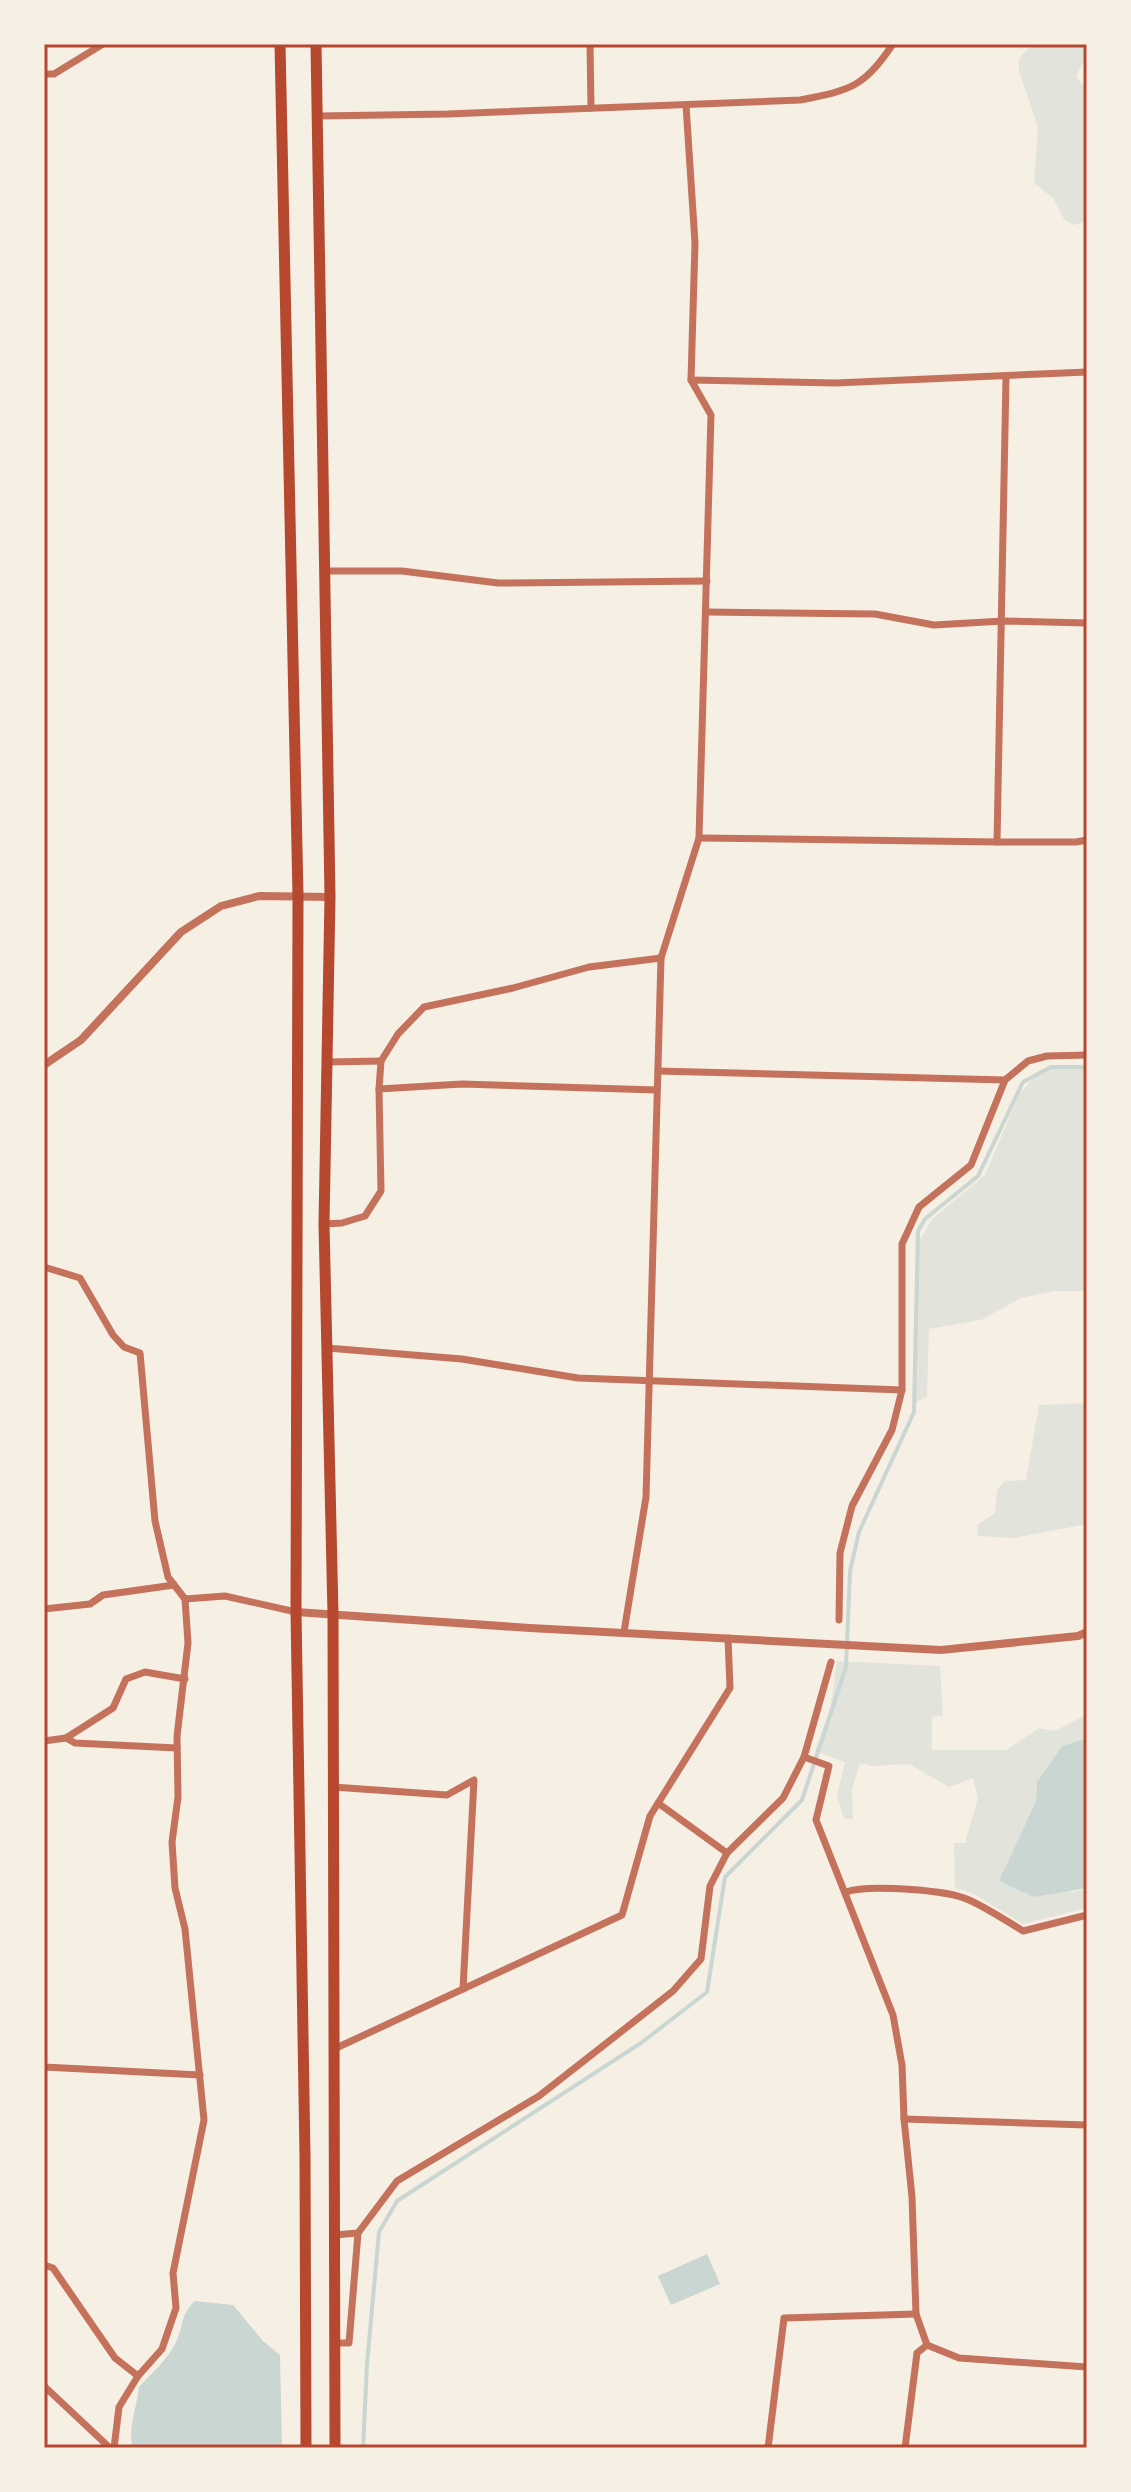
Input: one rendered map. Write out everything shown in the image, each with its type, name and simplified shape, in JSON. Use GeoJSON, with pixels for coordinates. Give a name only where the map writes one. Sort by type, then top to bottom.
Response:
{"type":"FeatureCollection","features":[{"type":"Feature","properties":{"kind":"highway"},"geometry":{"type":"LineString","coordinates":[[280,44],[298,896],[296,1612],[305,2156],[306,2448]]}},
{"type":"Feature","properties":{"kind":"highway"},"geometry":{"type":"LineString","coordinates":[[316,44],[330,897],[324,1224],[333,1614],[335,2448]]}},
{"type":"Feature","properties":{"kind":"street"},"geometry":{"type":"LineString","coordinates":[[44,74],[54,74],[103,44]]}},
{"type":"Feature","properties":{"kind":"street"},"geometry":{"type":"LineString","coordinates":[[590,44],[591,108]]}},
{"type":"Feature","properties":{"kind":"street"},"geometry":{"type":"LineString","coordinates":[[318,116],[800,100],[846,91],[875,69],[893,44]]}},
{"type":"Feature","properties":{"kind":"street"},"geometry":{"type":"LineString","coordinates":[[624,1632],[646,1497],[661,958],[699,838],[711,415],[691,380],[695,243],[686,105]]}},
{"type":"Feature","properties":{"kind":"street"},"geometry":{"type":"LineString","coordinates":[[691,380],[836,383],[1087,372]]}},
{"type":"Feature","properties":{"kind":"street"},"geometry":{"type":"LineString","coordinates":[[997,842],[1006,377]]}},
{"type":"Feature","properties":{"kind":"street"},"geometry":{"type":"LineString","coordinates":[[325,571],[402,571],[498,583],[707,581]]}},
{"type":"Feature","properties":{"kind":"street"},"geometry":{"type":"LineString","coordinates":[[707,612],[875,614],[934,625],[1003,621],[1087,623]]}},
{"type":"Feature","properties":{"kind":"street"},"geometry":{"type":"LineString","coordinates":[[699,838],[997,842],[1087,840]]}},
{"type":"Feature","properties":{"kind":"street"},"geometry":{"type":"LineString","coordinates":[[44,1065],[81,1040],[181,932],[221,906],[259,896],[330,897]]}},
{"type":"Feature","properties":{"kind":"street"},"geometry":{"type":"LineString","coordinates":[[324,1224],[342,1223],[365,1216],[381,1191],[381,1061],[398,1034],[424,1007],[513,988],[589,967],[661,958]]}},
{"type":"Feature","properties":{"kind":"street"},"geometry":{"type":"LineString","coordinates":[[839,1620],[840,1553],[852,1506],[892,1430],[902,1390],[902,1244],[919,1207],[971,1165],[1005,1080],[1028,1061],[1047,1056],[1087,1055]]}},
{"type":"Feature","properties":{"kind":"street"},"geometry":{"type":"LineString","coordinates":[[327,1062],[381,1061]]}},
{"type":"Feature","properties":{"kind":"street"},"geometry":{"type":"LineString","coordinates":[[658,1071],[1005,1080]]}},
{"type":"Feature","properties":{"kind":"street"},"geometry":{"type":"LineString","coordinates":[[379,1089],[462,1084],[657,1090]]}},
{"type":"Feature","properties":{"kind":"street"},"geometry":{"type":"LineString","coordinates":[[44,1267],[80,1278],[113,1335],[124,1347],[140,1353],[155,1521],[168,1577],[185,1599],[188,1643],[177,1748],[178,1797],[172,1842],[175,1888],[185,1929],[204,2120],[173,2273],[176,2308],[162,2349],[138,2376],[119,2407],[112,2448]]}},
{"type":"Feature","properties":{"kind":"street"},"geometry":{"type":"LineString","coordinates":[[327,1348],[462,1359],[578,1378],[648,1383],[902,1390]]}},
{"type":"Feature","properties":{"kind":"street"},"geometry":{"type":"LineString","coordinates":[[44,1609],[90,1604],[103,1595],[174,1585]]}},
{"type":"Feature","properties":{"kind":"street"},"geometry":{"type":"LineString","coordinates":[[185,1599],[225,1596],[296,1612],[530,1628],[941,1650],[1078,1636],[1087,1632]]}},
{"type":"Feature","properties":{"kind":"street"},"geometry":{"type":"LineString","coordinates":[[333,2049],[622,1915],[650,1816],[730,1688],[728,1638]]}},
{"type":"Feature","properties":{"kind":"street"},"geometry":{"type":"LineString","coordinates":[[334,2343],[349,2343],[358,2233],[397,2181],[539,2096],[673,1991],[701,1959],[710,1886],[727,1853],[783,1798],[804,1757],[831,1662]]}},
{"type":"Feature","properties":{"kind":"street"},"geometry":{"type":"LineString","coordinates":[[44,1741],[66,1738],[113,1708],[126,1679],[145,1672],[185,1679]]}},
{"type":"Feature","properties":{"kind":"street"},"geometry":{"type":"LineString","coordinates":[[66,1738],[75,1743],[177,1748]]}},
{"type":"Feature","properties":{"kind":"street"},"geometry":{"type":"LineString","coordinates":[[804,1757],[829,1766],[816,1820],[893,2015],[902,2065],[912,2197],[916,2314],[927,2345],[959,2358],[1087,2367]]}},
{"type":"Feature","properties":{"kind":"street"},"geometry":{"type":"LineString","coordinates":[[333,1787],[447,1795],[474,1780],[463,1989]]}},
{"type":"Feature","properties":{"kind":"street"},"geometry":{"type":"LineString","coordinates":[[658,1803],[727,1853]]}},
{"type":"Feature","properties":{"kind":"street"},"geometry":{"type":"LineString","coordinates":[[846,1892],[860,1887],[882,1888],[967,1898],[1023,1931],[1087,1915]]}},
{"type":"Feature","properties":{"kind":"street"},"geometry":{"type":"LineString","coordinates":[[44,2067],[200,2075]]}},
{"type":"Feature","properties":{"kind":"street"},"geometry":{"type":"LineString","coordinates":[[904,2119],[1087,2125]]}},
{"type":"Feature","properties":{"kind":"street"},"geometry":{"type":"LineString","coordinates":[[334,2235],[358,2233]]}},
{"type":"Feature","properties":{"kind":"street"},"geometry":{"type":"LineString","coordinates":[[44,2265],[53,2268],[115,2358],[138,2376]]}},
{"type":"Feature","properties":{"kind":"street"},"geometry":{"type":"LineString","coordinates":[[768,2448],[784,2318],[916,2314]]}},
{"type":"Feature","properties":{"kind":"street"},"geometry":{"type":"LineString","coordinates":[[905,2448],[917,2353],[927,2345]]}},
{"type":"Feature","properties":{"kind":"street"},"geometry":{"type":"LineString","coordinates":[[44,2386],[112,2448]]}},
{"type":"Feature","properties":{"kind":"shaded area"},"geometry":{"type":"Polygon","coordinates":[[[1032,44],[1087,44],[1087,54],[1076,76],[1087,91],[1087,221],[1073,225],[1064,219],[1053,198],[1034,183],[1038,127],[1019,71],[1019,59],[1032,44]]]}},
{"type":"Feature","properties":{"kind":"shaded area"},"geometry":{"type":"Polygon","coordinates":[[[1041,1069],[1087,1069],[1087,1291],[1055,1291],[1021,1298],[981,1320],[929,1329],[927,1396],[913,1404],[916,1246],[933,1218],[985,1175],[1019,1095],[1041,1069]]]}},
{"type":"Feature","properties":{"kind":"shaded area"},"geometry":{"type":"Polygon","coordinates":[[[1087,1403],[1087,1524],[1013,1538],[978,1536],[977,1525],[995,1513],[997,1490],[1005,1481],[1026,1480],[1039,1405],[1087,1403]]]}},
{"type":"Feature","properties":{"kind":"shaded area"},"geometry":{"type":"Polygon","coordinates":[[[837,1661],[940,1666],[943,1716],[932,1717],[932,1750],[1006,1750],[1039,1728],[1055,1731],[1087,1714],[1087,1738],[1062,1746],[1037,1782],[1036,1801],[1000,1880],[1074,1892],[1087,1888],[1087,1908],[1023,1924],[974,1894],[955,1888],[954,1843],[965,1843],[978,1798],[973,1778],[949,1787],[909,1764],[871,1766],[860,1763],[852,1790],[853,1819],[844,1819],[837,1796],[845,1762],[815,1751],[830,1711],[837,1661]]]}},
{"type":"Feature","properties":{"kind":"shaded area"},"geometry":{"type":"Polygon","coordinates":[[[1087,1738],[1087,1888],[1034,1897],[999,1881],[1036,1801],[1037,1782],[1062,1746],[1087,1738]]]}},
{"type":"Feature","properties":{"kind":"shaded area"},"geometry":{"type":"Polygon","coordinates":[[[707,2254],[720,2284],[671,2305],[658,2276],[707,2254]]]}},
{"type":"Feature","properties":{"kind":"shaded area"},"geometry":{"type":"Polygon","coordinates":[[[195,2301],[233,2305],[263,2341],[280,2355],[282,2448],[133,2448],[132,2425],[139,2387],[173,2348],[185,2316],[195,2301]]]}},
{"type":"Feature","properties":{"kind":"waterway"},"geometry":{"type":"LineString","coordinates":[[363,2448],[379,2232],[397,2201],[641,2043],[707,1992],[725,1877],[802,1800],[846,1667],[850,1571],[859,1532],[914,1412],[918,1231],[925,1219],[978,1176],[1023,1082],[1051,1067],[1087,1067]]}}]}
